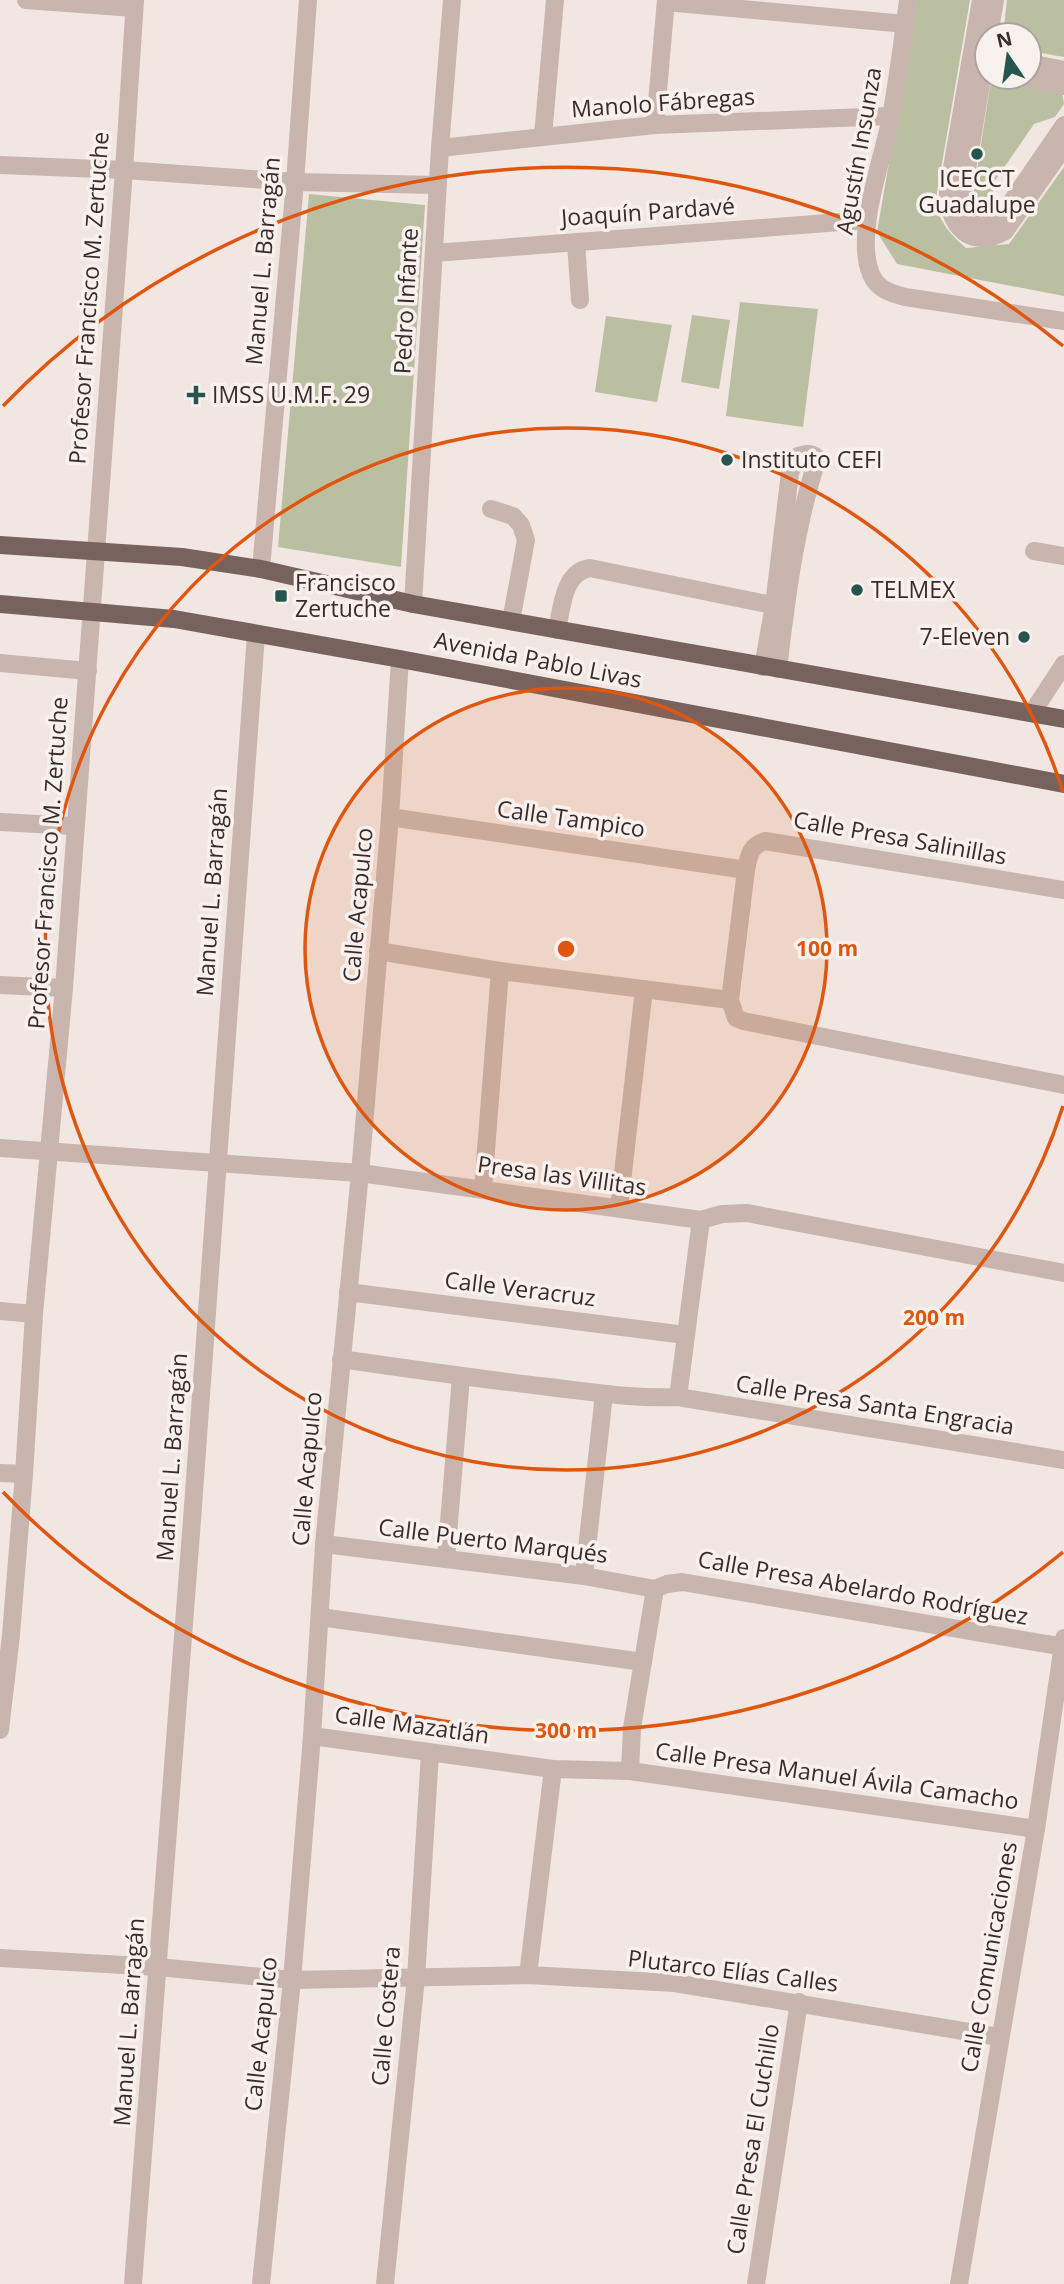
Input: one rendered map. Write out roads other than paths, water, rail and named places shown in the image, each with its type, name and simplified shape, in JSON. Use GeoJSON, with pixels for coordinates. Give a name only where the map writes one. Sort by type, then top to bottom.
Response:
{"type":"FeatureCollection","features":[{"type":"Feature","properties":{"kind":"main road","name":"Avenida Pablo Livas"},"geometry":{"type":"LineString","coordinates":[[0,545],[181,557],[261,569],[413,604],[1064,719]]}},
{"type":"Feature","properties":{"kind":"main road","name":"Avenida Pablo Livas"},"geometry":{"type":"LineString","coordinates":[[0,604],[174,619],[1064,784]]}},
{"type":"Feature","properties":{"kind":"street"},"geometry":{"type":"LineString","coordinates":[[26,0],[134,4]]}},
{"type":"Feature","properties":{"kind":"street","name":"Manuel L. Barragán"},"geometry":{"type":"LineString","coordinates":[[261,569],[308,0]]}},
{"type":"Feature","properties":{"kind":"street","name":"Pedro Infante"},"geometry":{"type":"LineString","coordinates":[[413,604],[439,148],[452,0]]}},
{"type":"Feature","properties":{"kind":"street"},"geometry":{"type":"LineString","coordinates":[[543,136],[555,0]]}},
{"type":"Feature","properties":{"kind":"street","name":"Agustín Insunza"},"geometry":{"type":"LineString","coordinates":[[908,0],[891,116],[867,219],[866,249],[870,272],[876,284],[887,292],[905,297],[1064,321]]}},
{"type":"Feature","properties":{"kind":"street"},"geometry":{"type":"LineString","coordinates":[[981,0],[981,21]]}},
{"type":"Feature","properties":{"kind":"street"},"geometry":{"type":"LineString","coordinates":[[991,21],[995,0]]}},
{"type":"Feature","properties":{"kind":"street"},"geometry":{"type":"LineString","coordinates":[[655,125],[666,1],[905,24]]}},
{"type":"Feature","properties":{"kind":"street","name":"Profesor Francisco M. Zertuche"},"geometry":{"type":"LineString","coordinates":[[0,1730],[5,1634],[24,1474],[34,1314],[64,988],[134,4]]}},
{"type":"Feature","properties":{"kind":"street"},"geometry":{"type":"LineString","coordinates":[[1043,66],[1064,70]]}},
{"type":"Feature","properties":{"kind":"street"},"geometry":{"type":"LineString","coordinates":[[1043,82],[1064,86]]}},
{"type":"Feature","properties":{"kind":"street"},"geometry":{"type":"LineString","coordinates":[[974,91],[948,191],[948,206],[955,223],[964,232],[977,238],[992,238],[1005,231],[1064,147]]}},
{"type":"Feature","properties":{"kind":"street"},"geometry":{"type":"LineString","coordinates":[[977,91],[963,194],[965,210],[970,216],[986,223],[1000,217],[1064,125]]}},
{"type":"Feature","properties":{"kind":"street","name":"Manolo Fábregas"},"geometry":{"type":"LineString","coordinates":[[439,148],[655,125],[891,116]]}},
{"type":"Feature","properties":{"kind":"street"},"geometry":{"type":"LineString","coordinates":[[0,165],[124,170],[295,182],[437,185]]}},
{"type":"Feature","properties":{"kind":"street","name":"Joaquín Pardavé"},"geometry":{"type":"LineString","coordinates":[[434,253],[867,219]]}},
{"type":"Feature","properties":{"kind":"street"},"geometry":{"type":"LineString","coordinates":[[576,243],[580,300]]}},
{"type":"Feature","properties":{"kind":"street"},"geometry":{"type":"LineString","coordinates":[[770,668],[780,606],[816,463],[816,457],[804,453],[796,457],[790,473],[780,606]]}},
{"type":"Feature","properties":{"kind":"street"},"geometry":{"type":"LineString","coordinates":[[491,509],[513,516],[521,525],[526,540],[511,621]]}},
{"type":"Feature","properties":{"kind":"street"},"geometry":{"type":"LineString","coordinates":[[1034,551],[1064,556]]}},
{"type":"Feature","properties":{"kind":"street"},"geometry":{"type":"LineString","coordinates":[[557,630],[572,578],[577,572],[590,568],[780,606]]}},
{"type":"Feature","properties":{"kind":"street","name":"Manuel L. Barragán"},"geometry":{"type":"LineString","coordinates":[[133,2284],[257,634]]}},
{"type":"Feature","properties":{"kind":"street","name":"Calle Acapulco"},"geometry":{"type":"LineString","coordinates":[[261,2284],[292,1980],[324,1544],[360,1173],[390,817],[400,659]]}},
{"type":"Feature","properties":{"kind":"street"},"geometry":{"type":"LineString","coordinates":[[0,663],[88,671]]}},
{"type":"Feature","properties":{"kind":"street"},"geometry":{"type":"LineString","coordinates":[[1032,713],[1063,667]]}},
{"type":"Feature","properties":{"kind":"street","name":"Calle Tampico"},"geometry":{"type":"LineString","coordinates":[[390,817],[746,870]]}},
{"type":"Feature","properties":{"kind":"street"},"geometry":{"type":"LineString","coordinates":[[0,822],[75,826]]}},
{"type":"Feature","properties":{"kind":"street","name":"Calle Presa Salinillas"},"geometry":{"type":"LineString","coordinates":[[746,870],[751,850],[765,841],[1064,890]]}},
{"type":"Feature","properties":{"kind":"street"},"geometry":{"type":"LineString","coordinates":[[746,870],[730,1000],[736,1018],[1064,1085]]}},
{"type":"Feature","properties":{"kind":"street"},"geometry":{"type":"LineString","coordinates":[[378,951],[500,971],[730,1000]]}},
{"type":"Feature","properties":{"kind":"street"},"geometry":{"type":"LineString","coordinates":[[483,1189],[500,971]]}},
{"type":"Feature","properties":{"kind":"street"},"geometry":{"type":"LineString","coordinates":[[0,985],[64,988]]}},
{"type":"Feature","properties":{"kind":"street"},"geometry":{"type":"LineString","coordinates":[[619,1208],[644,989]]}},
{"type":"Feature","properties":{"kind":"street","name":"Presa las Villitas"},"geometry":{"type":"LineString","coordinates":[[0,1148],[360,1173],[701,1220],[722,1214],[747,1213],[1064,1273]]}},
{"type":"Feature","properties":{"kind":"street"},"geometry":{"type":"LineString","coordinates":[[341,1359],[604,1394],[678,1397],[701,1220]]}},
{"type":"Feature","properties":{"kind":"street","name":"Calle Veracruz"},"geometry":{"type":"LineString","coordinates":[[348,1292],[685,1335]]}},
{"type":"Feature","properties":{"kind":"street"},"geometry":{"type":"LineString","coordinates":[[0,1311],[34,1314]]}},
{"type":"Feature","properties":{"kind":"street"},"geometry":{"type":"LineString","coordinates":[[446,1559],[461,1377]]}},
{"type":"Feature","properties":{"kind":"street"},"geometry":{"type":"LineString","coordinates":[[584,1576],[604,1394]]}},
{"type":"Feature","properties":{"kind":"street","name":"Calle Presa Santa Engracia"},"geometry":{"type":"LineString","coordinates":[[678,1397],[1064,1461]]}},
{"type":"Feature","properties":{"kind":"street"},"geometry":{"type":"LineString","coordinates":[[0,1473],[24,1474]]}},
{"type":"Feature","properties":{"kind":"street","name":"Calle Puerto Marqués"},"geometry":{"type":"LineString","coordinates":[[324,1544],[584,1576],[655,1589]]}},
{"type":"Feature","properties":{"kind":"street","name":"Calle Presa Abelardo Rodríguez"},"geometry":{"type":"LineString","coordinates":[[655,1589],[682,1582],[1064,1644]]}},
{"type":"Feature","properties":{"kind":"street"},"geometry":{"type":"LineString","coordinates":[[630,1771],[632,1728],[655,1589]]}},
{"type":"Feature","properties":{"kind":"street"},"geometry":{"type":"LineString","coordinates":[[320,1617],[643,1662]]}},
{"type":"Feature","properties":{"kind":"street","name":"Calle Comunicaciones"},"geometry":{"type":"LineString","coordinates":[[959,2284],[1036,1829],[1064,1644]]}},
{"type":"Feature","properties":{"kind":"street","name":"Calle Mazatlán"},"geometry":{"type":"LineString","coordinates":[[312,1736],[553,1769],[630,1771]]}},
{"type":"Feature","properties":{"kind":"street","name":"Calle Costera"},"geometry":{"type":"LineString","coordinates":[[385,2284],[415,1979],[430,1753]]}},
{"type":"Feature","properties":{"kind":"street"},"geometry":{"type":"LineString","coordinates":[[528,1975],[553,1769]]}},
{"type":"Feature","properties":{"kind":"street","name":"Calle Presa Manuel Ávila Camacho"},"geometry":{"type":"LineString","coordinates":[[630,1771],[1036,1829]]}},
{"type":"Feature","properties":{"kind":"street","name":"Plutarco Elías Calles"},"geometry":{"type":"LineString","coordinates":[[0,1958],[158,1967],[292,1980],[528,1975],[675,1983],[999,2037]]}},
{"type":"Feature","properties":{"kind":"street","name":"Calle Presa El Cuchillo"},"geometry":{"type":"LineString","coordinates":[[756,2284],[799,2002]]}},
{"type":"Feature","properties":{"kind":"place","name":"ICECCT Guadalupe"},"geometry":{"type":"Point","coordinates":[977,154]}},
{"type":"Feature","properties":{"kind":"place","name":"IMSS U.M.F. 29"},"geometry":{"type":"Point","coordinates":[196,395]}},
{"type":"Feature","properties":{"kind":"place","name":"Instituto CEFI"},"geometry":{"type":"Point","coordinates":[727,460]}},
{"type":"Feature","properties":{"kind":"place","name":"TELMEX"},"geometry":{"type":"Point","coordinates":[857,590]}},
{"type":"Feature","properties":{"kind":"place","name":"Francisco Zertuche"},"geometry":{"type":"Point","coordinates":[281,596]}},
{"type":"Feature","properties":{"kind":"place","name":"7-Eleven"},"geometry":{"type":"Point","coordinates":[1024,637]}}]}
